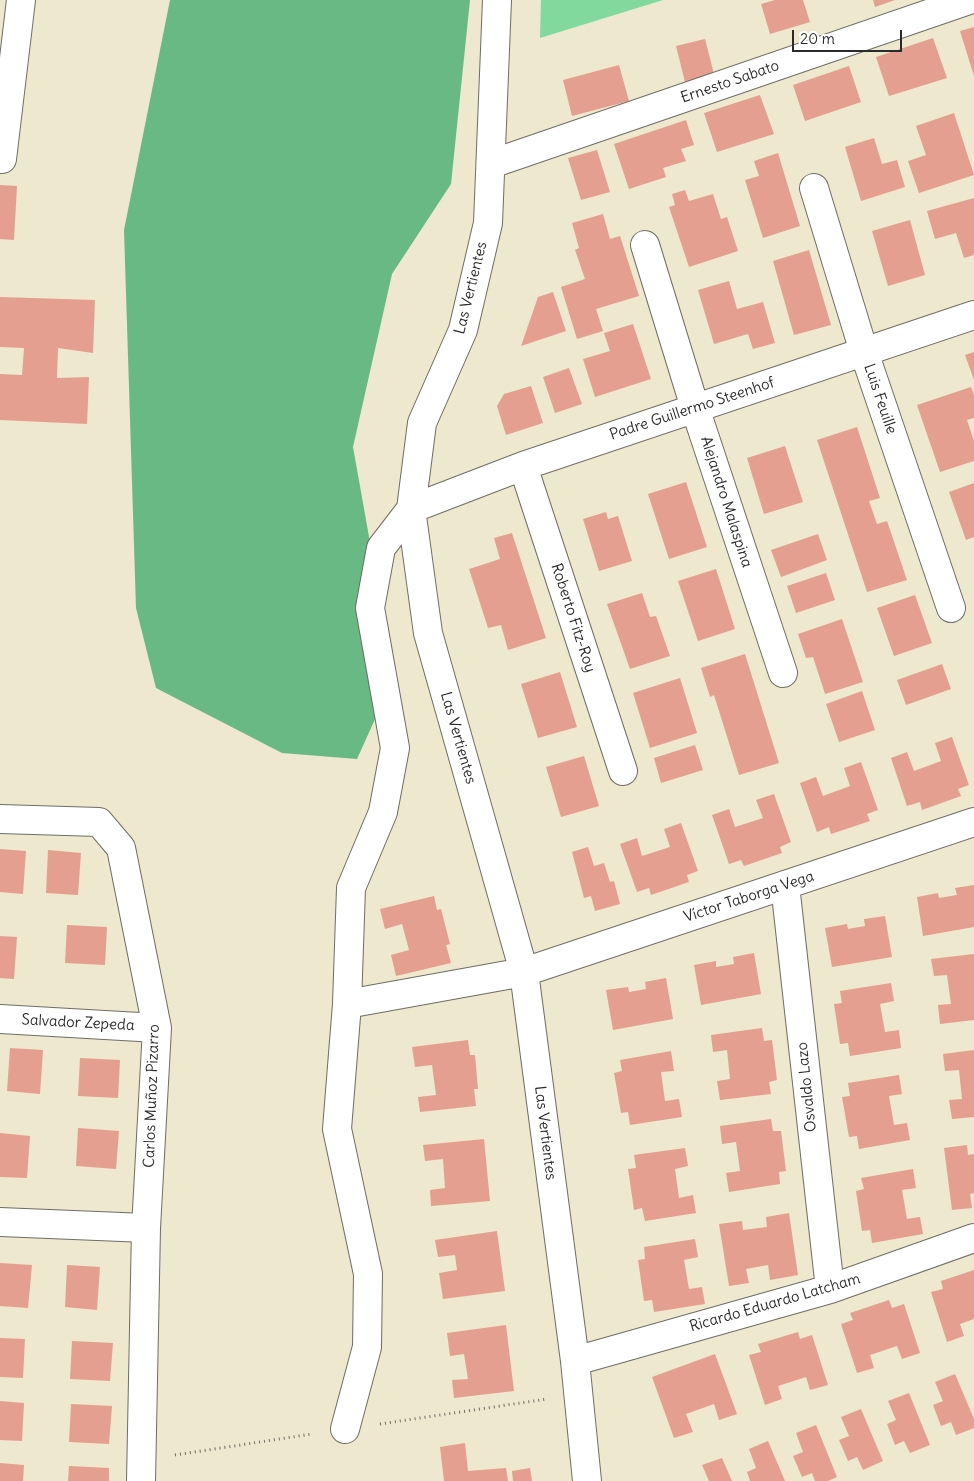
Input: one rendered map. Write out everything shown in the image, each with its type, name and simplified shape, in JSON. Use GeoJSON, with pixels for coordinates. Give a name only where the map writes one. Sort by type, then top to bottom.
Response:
{"type":"FeatureCollection","features":[{"type":"Feature","properties":{"kind":"street"},"geometry":{"type":"LineString","coordinates":[[1,158],[21,0]]}},
{"type":"Feature","properties":{"kind":"street","name":"Las Vertientes"},"geometry":{"type":"LineString","coordinates":[[496,0],[488,223],[463,330],[422,423],[411,509],[428,633],[524,972],[575,1361],[587,1481]]}},
{"type":"Feature","properties":{"kind":"street","name":"Ernesto Sabato"},"geometry":{"type":"LineString","coordinates":[[491,164],[952,3]]}},
{"type":"Feature","properties":{"kind":"street","name":"Luis Feuille"},"geometry":{"type":"LineString","coordinates":[[814,188],[864,352],[952,608]]}},
{"type":"Feature","properties":{"kind":"street","name":"Alejandro Malaspina"},"geometry":{"type":"LineString","coordinates":[[645,245],[695,408],[783,673]]}},
{"type":"Feature","properties":{"kind":"street","name":"Padre Guillermo Steenhof"},"geometry":{"type":"LineString","coordinates":[[411,509],[523,466],[974,315]]}},
{"type":"Feature","properties":{"kind":"street","name":"Roberto Fitz-Roy"},"geometry":{"type":"LineString","coordinates":[[523,466],[623,770]]}},
{"type":"Feature","properties":{"kind":"street"},"geometry":{"type":"LineString","coordinates":[[345,1429],[367,1347],[368,1274],[337,1129],[347,1004],[351,888],[383,812],[395,748],[370,608],[381,548],[411,509]]}},
{"type":"Feature","properties":{"kind":"street","name":"Carlos Muñoz Pizarro"},"geometry":{"type":"LineString","coordinates":[[0,818],[99,822],[121,848],[157,1028],[146,1228],[141,1481]]}},
{"type":"Feature","properties":{"kind":"street","name":"Víctor Taborga Vega"},"geometry":{"type":"LineString","coordinates":[[347,1004],[524,972],[974,822]]}},
{"type":"Feature","properties":{"kind":"street","name":"Osvaldo Lazo"},"geometry":{"type":"LineString","coordinates":[[785,885],[830,1289]]}},
{"type":"Feature","properties":{"kind":"street","name":"Salvador Zepeda"},"geometry":{"type":"LineString","coordinates":[[0,1018],[157,1028]]}},
{"type":"Feature","properties":{"kind":"street"},"geometry":{"type":"LineString","coordinates":[[0,1222],[146,1228]]}},
{"type":"Feature","properties":{"kind":"street","name":"Ricardo Eduardo Latcham"},"geometry":{"type":"LineString","coordinates":[[575,1361],[830,1289],[974,1238]]}},
{"type":"Feature","properties":{"kind":"green space"},"geometry":{"type":"Polygon","coordinates":[[[170,0],[470,0],[451,184],[392,274],[353,447],[376,576],[385,697],[357,759],[282,753],[156,688],[136,608],[124,230],[170,0]]]}},
{"type":"Feature","properties":{"kind":"green space"},"geometry":{"type":"Polygon","coordinates":[[[541,0],[663,0],[540,38],[541,0]]]}},
{"type":"Feature","properties":{"kind":"building"},"geometry":{"type":"Polygon","coordinates":[[[775,0],[803,0],[810,22],[770,34],[761,4],[775,0]]]}},
{"type":"Feature","properties":{"kind":"building"},"geometry":{"type":"Polygon","coordinates":[[[873,0],[895,0],[875,7],[873,0]]]}},
{"type":"Feature","properties":{"kind":"building"},"geometry":{"type":"Polygon","coordinates":[[[974,27],[974,76],[960,31],[974,27]]]}},
{"type":"Feature","properties":{"kind":"building"},"geometry":{"type":"Polygon","coordinates":[[[933,38],[947,78],[889,96],[876,57],[933,38]]]}},
{"type":"Feature","properties":{"kind":"building"},"geometry":{"type":"Polygon","coordinates":[[[705,39],[715,78],[686,86],[676,46],[705,39]]]}},
{"type":"Feature","properties":{"kind":"building"},"geometry":{"type":"Polygon","coordinates":[[[619,65],[629,101],[572,116],[563,80],[619,65]]]}},
{"type":"Feature","properties":{"kind":"building"},"geometry":{"type":"Polygon","coordinates":[[[849,66],[861,102],[805,121],[793,85],[849,66]]]}},
{"type":"Feature","properties":{"kind":"building"},"geometry":{"type":"Polygon","coordinates":[[[760,95],[774,134],[717,152],[704,113],[760,95]]]}},
{"type":"Feature","properties":{"kind":"building"},"geometry":{"type":"Polygon","coordinates":[[[954,113],[974,175],[919,193],[908,161],[926,155],[916,126],[954,113]]]}},
{"type":"Feature","properties":{"kind":"building"},"geometry":{"type":"Polygon","coordinates":[[[686,120],[694,145],[681,149],[686,161],[663,168],[666,177],[629,189],[614,144],[686,120]]]}},
{"type":"Feature","properties":{"kind":"building"},"geometry":{"type":"Polygon","coordinates":[[[874,138],[882,164],[897,160],[905,187],[861,201],[845,147],[874,138]]]}},
{"type":"Feature","properties":{"kind":"building"},"geometry":{"type":"Polygon","coordinates":[[[597,150],[610,192],[581,200],[568,158],[597,150]]]}},
{"type":"Feature","properties":{"kind":"building"},"geometry":{"type":"Polygon","coordinates":[[[778,153],[800,226],[763,238],[745,180],[759,176],[754,161],[778,153]]]}},
{"type":"Feature","properties":{"kind":"building"},"geometry":{"type":"Polygon","coordinates":[[[0,185],[17,186],[14,240],[0,239],[0,185]]]}},
{"type":"Feature","properties":{"kind":"building"},"geometry":{"type":"Polygon","coordinates":[[[685,190],[689,201],[713,194],[721,219],[727,217],[738,251],[689,267],[669,207],[675,205],[672,194],[685,190]]]}},
{"type":"Feature","properties":{"kind":"building"},"geometry":{"type":"Polygon","coordinates":[[[974,198],[974,255],[964,258],[956,233],[935,239],[927,211],[974,198]]]}},
{"type":"Feature","properties":{"kind":"building"},"geometry":{"type":"Polygon","coordinates":[[[603,214],[610,239],[620,236],[639,296],[596,309],[603,331],[577,339],[561,287],[585,279],[575,250],[579,248],[572,223],[603,214]]]}},
{"type":"Feature","properties":{"kind":"building"},"geometry":{"type":"Polygon","coordinates":[[[910,220],[925,275],[888,286],[872,231],[910,220]]]}},
{"type":"Feature","properties":{"kind":"building"},"geometry":{"type":"Polygon","coordinates":[[[809,250],[831,325],[794,335],[773,261],[809,250]]]}},
{"type":"Feature","properties":{"kind":"building"},"geometry":{"type":"Polygon","coordinates":[[[729,281],[737,309],[763,302],[775,343],[753,349],[748,334],[714,344],[698,290],[729,281]]]}},
{"type":"Feature","properties":{"kind":"building"},"geometry":{"type":"Polygon","coordinates":[[[553,292],[566,331],[521,346],[538,297],[553,292]]]}},
{"type":"Feature","properties":{"kind":"building"},"geometry":{"type":"Polygon","coordinates":[[[0,297],[95,300],[93,353],[58,348],[57,378],[89,377],[87,424],[0,420],[0,374],[22,375],[24,348],[0,347],[0,297]]]}},
{"type":"Feature","properties":{"kind":"building"},"geometry":{"type":"Polygon","coordinates":[[[633,324],[651,379],[595,397],[583,359],[610,351],[604,333],[633,324]]]}},
{"type":"Feature","properties":{"kind":"building"},"geometry":{"type":"Polygon","coordinates":[[[974,352],[974,380],[965,355],[974,352]]]}},
{"type":"Feature","properties":{"kind":"building"},"geometry":{"type":"Polygon","coordinates":[[[569,368],[582,404],[555,413],[543,377],[569,368]]]}},
{"type":"Feature","properties":{"kind":"building"},"geometry":{"type":"Polygon","coordinates":[[[531,386],[543,423],[506,435],[497,406],[504,394],[531,386]]]}},
{"type":"Feature","properties":{"kind":"building"},"geometry":{"type":"Polygon","coordinates":[[[971,387],[974,395],[974,418],[967,420],[974,441],[974,461],[940,472],[917,405],[971,387]]]}},
{"type":"Feature","properties":{"kind":"building"},"geometry":{"type":"Polygon","coordinates":[[[857,427],[880,498],[869,501],[877,524],[887,521],[907,580],[867,592],[817,440],[857,427]]]}},
{"type":"Feature","properties":{"kind":"building"},"geometry":{"type":"Polygon","coordinates":[[[785,446],[803,502],[764,514],[747,458],[785,446]]]}},
{"type":"Feature","properties":{"kind":"building"},"geometry":{"type":"Polygon","coordinates":[[[686,482],[707,547],[669,559],[648,494],[686,482]]]}},
{"type":"Feature","properties":{"kind":"building"},"geometry":{"type":"Polygon","coordinates":[[[974,483],[974,537],[966,540],[949,492],[974,483]]]}},
{"type":"Feature","properties":{"kind":"building"},"geometry":{"type":"Polygon","coordinates":[[[606,512],[608,519],[618,516],[632,561],[599,571],[583,519],[606,512]]]}},
{"type":"Feature","properties":{"kind":"building"},"geometry":{"type":"Polygon","coordinates":[[[512,533],[546,638],[508,650],[501,625],[488,628],[469,569],[500,559],[494,538],[512,533]]]}},
{"type":"Feature","properties":{"kind":"building"},"geometry":{"type":"Polygon","coordinates":[[[818,534],[827,560],[781,577],[771,550],[818,534]]]}},
{"type":"Feature","properties":{"kind":"building"},"geometry":{"type":"Polygon","coordinates":[[[716,569],[735,629],[698,641],[678,581],[716,569]]]}},
{"type":"Feature","properties":{"kind":"building"},"geometry":{"type":"Polygon","coordinates":[[[826,573],[835,600],[796,613],[787,586],[826,573]]]}},
{"type":"Feature","properties":{"kind":"building"},"geometry":{"type":"Polygon","coordinates":[[[642,593],[650,617],[656,616],[670,656],[630,669],[607,604],[642,593]]]}},
{"type":"Feature","properties":{"kind":"building"},"geometry":{"type":"Polygon","coordinates":[[[915,595],[932,643],[894,656],[877,608],[915,595]]]}},
{"type":"Feature","properties":{"kind":"building"},"geometry":{"type":"Polygon","coordinates":[[[842,619],[863,682],[825,694],[813,657],[806,658],[798,634],[842,619]]]}},
{"type":"Feature","properties":{"kind":"building"},"geometry":{"type":"Polygon","coordinates":[[[745,654],[779,763],[739,775],[714,695],[710,697],[701,668],[745,654]]]}},
{"type":"Feature","properties":{"kind":"building"},"geometry":{"type":"Polygon","coordinates":[[[942,664],[951,689],[906,705],[897,680],[942,664]]]}},
{"type":"Feature","properties":{"kind":"building"},"geometry":{"type":"Polygon","coordinates":[[[560,672],[577,727],[538,738],[521,684],[560,672]]]}},
{"type":"Feature","properties":{"kind":"building"},"geometry":{"type":"Polygon","coordinates":[[[680,678],[697,733],[650,748],[633,693],[680,678]]]}},
{"type":"Feature","properties":{"kind":"building"},"geometry":{"type":"Polygon","coordinates":[[[862,691],[875,730],[839,742],[826,704],[862,691]]]}},
{"type":"Feature","properties":{"kind":"building"},"geometry":{"type":"Polygon","coordinates":[[[952,737],[969,785],[958,789],[961,796],[922,810],[920,802],[907,806],[891,758],[907,752],[914,771],[941,761],[935,743],[952,737]]]}},
{"type":"Feature","properties":{"kind":"building"},"geometry":{"type":"Polygon","coordinates":[[[695,745],[703,770],[661,783],[654,758],[695,745]]]}},
{"type":"Feature","properties":{"kind":"building"},"geometry":{"type":"Polygon","coordinates":[[[584,756],[599,806],[561,817],[546,767],[584,756]]]}},
{"type":"Feature","properties":{"kind":"building"},"geometry":{"type":"Polygon","coordinates":[[[861,762],[878,810],[867,814],[870,821],[831,834],[829,827],[817,832],[800,783],[816,777],[823,796],[850,786],[844,768],[861,762]]]}},
{"type":"Feature","properties":{"kind":"building"},"geometry":{"type":"Polygon","coordinates":[[[774,794],[791,842],[780,847],[782,853],[744,866],[741,860],[729,864],[712,815],[729,809],[735,827],[763,818],[756,800],[774,794]]]}},
{"type":"Feature","properties":{"kind":"building"},"geometry":{"type":"Polygon","coordinates":[[[681,823],[698,871],[687,875],[689,882],[651,895],[649,888],[637,892],[620,844],[637,838],[642,856],[670,847],[664,829],[681,823]]]}},
{"type":"Feature","properties":{"kind":"building"},"geometry":{"type":"Polygon","coordinates":[[[588,847],[594,866],[604,863],[610,882],[614,881],[620,904],[595,911],[591,896],[584,898],[572,852],[588,847]]]}},
{"type":"Feature","properties":{"kind":"building"},"geometry":{"type":"Polygon","coordinates":[[[0,849],[26,851],[23,894],[0,892],[0,849]]]}},
{"type":"Feature","properties":{"kind":"building"},"geometry":{"type":"Polygon","coordinates":[[[48,850],[81,853],[78,895],[46,893],[48,850]]]}},
{"type":"Feature","properties":{"kind":"building"},"geometry":{"type":"Polygon","coordinates":[[[974,885],[974,927],[923,936],[917,897],[938,893],[939,898],[957,895],[955,888],[974,885]]]}},
{"type":"Feature","properties":{"kind":"building"},"geometry":{"type":"Polygon","coordinates":[[[434,896],[437,910],[441,909],[450,944],[446,945],[451,963],[396,976],[391,955],[409,950],[402,924],[385,929],[380,909],[434,896]]]}},
{"type":"Feature","properties":{"kind":"building"},"geometry":{"type":"Polygon","coordinates":[[[885,916],[892,957],[832,967],[825,928],[847,924],[848,929],[865,926],[864,919],[885,916]]]}},
{"type":"Feature","properties":{"kind":"building"},"geometry":{"type":"Polygon","coordinates":[[[67,925],[107,927],[105,965],[65,963],[67,925]]]}},
{"type":"Feature","properties":{"kind":"building"},"geometry":{"type":"Polygon","coordinates":[[[0,936],[17,937],[14,979],[0,978],[0,936]]]}},
{"type":"Feature","properties":{"kind":"building"},"geometry":{"type":"Polygon","coordinates":[[[754,953],[761,994],[701,1005],[694,965],[716,961],[716,967],[734,964],[733,957],[754,953]]]}},
{"type":"Feature","properties":{"kind":"building"},"geometry":{"type":"Polygon","coordinates":[[[974,954],[974,1020],[940,1024],[938,1005],[951,1004],[947,975],[934,976],[931,959],[974,954]]]}},
{"type":"Feature","properties":{"kind":"building"},"geometry":{"type":"Polygon","coordinates":[[[666,978],[673,1019],[613,1030],[606,990],[628,987],[629,992],[646,989],[645,982],[666,978]]]}},
{"type":"Feature","properties":{"kind":"building"},"geometry":{"type":"Polygon","coordinates":[[[891,983],[894,1001],[880,1004],[885,1032],[899,1030],[901,1048],[850,1056],[848,1043],[840,1044],[834,1004],[842,1003],[840,991],[891,983]]]}},
{"type":"Feature","properties":{"kind":"building"},"geometry":{"type":"Polygon","coordinates":[[[762,1028],[764,1041],[772,1040],[777,1080],[769,1082],[771,1094],[720,1100],[717,1081],[730,1079],[727,1050],[713,1052],[711,1035],[762,1028]]]}},
{"type":"Feature","properties":{"kind":"building"},"geometry":{"type":"Polygon","coordinates":[[[468,1040],[470,1055],[475,1055],[478,1089],[474,1089],[476,1106],[420,1112],[418,1097],[436,1095],[432,1065],[415,1067],[412,1047],[468,1040]]]}},
{"type":"Feature","properties":{"kind":"building"},"geometry":{"type":"Polygon","coordinates":[[[10,1048],[43,1050],[40,1094],[7,1091],[10,1048]]]}},
{"type":"Feature","properties":{"kind":"building"},"geometry":{"type":"Polygon","coordinates":[[[974,1050],[974,1117],[952,1119],[949,1100],[962,1099],[959,1070],[945,1071],[943,1054],[974,1050]]]}},
{"type":"Feature","properties":{"kind":"building"},"geometry":{"type":"Polygon","coordinates":[[[671,1051],[674,1071],[661,1072],[665,1101],[679,1099],[682,1117],[630,1125],[628,1112],[621,1113],[614,1073],[622,1071],[620,1060],[671,1051]]]}},
{"type":"Feature","properties":{"kind":"building"},"geometry":{"type":"Polygon","coordinates":[[[80,1058],[120,1060],[118,1098],[78,1096],[80,1058]]]}},
{"type":"Feature","properties":{"kind":"building"},"geometry":{"type":"Polygon","coordinates":[[[899,1075],[902,1094],[889,1096],[894,1125],[907,1123],[910,1140],[859,1149],[857,1136],[849,1137],[842,1097],[850,1096],[848,1083],[899,1075]]]}},
{"type":"Feature","properties":{"kind":"building"},"geometry":{"type":"Polygon","coordinates":[[[771,1119],[773,1131],[781,1131],[786,1171],[779,1172],[780,1184],[729,1192],[726,1173],[740,1171],[736,1142],[722,1144],[720,1126],[771,1119]]]}},
{"type":"Feature","properties":{"kind":"building"},"geometry":{"type":"Polygon","coordinates":[[[78,1128],[119,1131],[116,1169],[76,1166],[78,1128]]]}},
{"type":"Feature","properties":{"kind":"building"},"geometry":{"type":"Polygon","coordinates":[[[0,1133],[30,1136],[27,1178],[0,1177],[0,1133]]]}},
{"type":"Feature","properties":{"kind":"building"},"geometry":{"type":"Polygon","coordinates":[[[484,1139],[490,1201],[431,1206],[430,1190],[445,1188],[443,1159],[425,1161],[423,1145],[484,1139]]]}},
{"type":"Feature","properties":{"kind":"building"},"geometry":{"type":"Polygon","coordinates":[[[967,1145],[968,1155],[974,1154],[974,1193],[970,1194],[972,1208],[952,1210],[944,1148],[967,1145]]]}},
{"type":"Feature","properties":{"kind":"building"},"geometry":{"type":"Polygon","coordinates":[[[685,1148],[688,1166],[675,1169],[679,1198],[693,1195],[696,1213],[645,1221],[642,1208],[634,1210],[628,1169],[636,1168],[634,1155],[685,1148]]]}},
{"type":"Feature","properties":{"kind":"building"},"geometry":{"type":"Polygon","coordinates":[[[913,1169],[916,1188],[902,1190],[907,1219],[920,1217],[923,1234],[872,1243],[870,1230],[862,1231],[856,1191],[864,1189],[861,1178],[913,1169]]]}},
{"type":"Feature","properties":{"kind":"building"},"geometry":{"type":"Polygon","coordinates":[[[789,1213],[798,1275],[770,1280],[768,1265],[746,1269],[749,1283],[729,1286],[719,1224],[742,1221],[743,1230],[767,1227],[766,1217],[789,1213]]]}},
{"type":"Feature","properties":{"kind":"building"},"geometry":{"type":"Polygon","coordinates":[[[497,1231],[505,1291],[443,1299],[439,1273],[457,1270],[455,1255],[438,1257],[435,1240],[497,1231]]]}},
{"type":"Feature","properties":{"kind":"building"},"geometry":{"type":"Polygon","coordinates":[[[695,1239],[698,1257],[684,1260],[689,1289],[702,1287],[705,1304],[654,1312],[652,1300],[644,1301],[638,1260],[645,1259],[644,1247],[695,1239]]]}},
{"type":"Feature","properties":{"kind":"building"},"geometry":{"type":"Polygon","coordinates":[[[0,1263],[32,1265],[28,1308],[0,1306],[0,1263]]]}},
{"type":"Feature","properties":{"kind":"building"},"geometry":{"type":"Polygon","coordinates":[[[67,1265],[100,1267],[97,1310],[65,1307],[67,1265]]]}},
{"type":"Feature","properties":{"kind":"building"},"geometry":{"type":"Polygon","coordinates":[[[974,1270],[974,1319],[960,1324],[964,1336],[947,1342],[931,1292],[943,1289],[941,1281],[974,1270]]]}},
{"type":"Feature","properties":{"kind":"building"},"geometry":{"type":"Polygon","coordinates":[[[889,1300],[892,1308],[904,1304],[920,1353],[902,1359],[897,1346],[870,1355],[874,1368],[857,1373],[841,1324],[853,1320],[850,1313],[889,1300]]]}},
{"type":"Feature","properties":{"kind":"building"},"geometry":{"type":"Polygon","coordinates":[[[506,1325],[514,1391],[454,1398],[452,1380],[468,1379],[464,1354],[450,1356],[447,1333],[506,1325]]]}},
{"type":"Feature","properties":{"kind":"building"},"geometry":{"type":"Polygon","coordinates":[[[798,1332],[800,1339],[812,1335],[828,1385],[810,1390],[806,1377],[778,1386],[782,1399],[765,1405],[749,1355],[761,1352],[758,1344],[798,1332]]]}},
{"type":"Feature","properties":{"kind":"building"},"geometry":{"type":"Polygon","coordinates":[[[0,1338],[25,1339],[23,1378],[0,1377],[0,1338]]]}},
{"type":"Feature","properties":{"kind":"building"},"geometry":{"type":"Polygon","coordinates":[[[72,1341],[113,1343],[110,1381],[70,1379],[72,1341]]]}},
{"type":"Feature","properties":{"kind":"building"},"geometry":{"type":"Polygon","coordinates":[[[715,1354],[737,1414],[719,1420],[714,1404],[686,1414],[693,1432],[674,1438],[652,1377],[715,1354]]]}},
{"type":"Feature","properties":{"kind":"building"},"geometry":{"type":"Polygon","coordinates":[[[955,1374],[974,1419],[974,1428],[956,1435],[951,1422],[941,1426],[933,1405],[943,1401],[935,1382],[955,1374]]]}},
{"type":"Feature","properties":{"kind":"building"},"geometry":{"type":"Polygon","coordinates":[[[909,1393],[930,1445],[910,1453],[904,1441],[895,1445],[887,1424],[896,1420],[888,1401],[909,1393]]]}},
{"type":"Feature","properties":{"kind":"building"},"geometry":{"type":"Polygon","coordinates":[[[0,1401],[24,1403],[22,1441],[0,1440],[0,1401]]]}},
{"type":"Feature","properties":{"kind":"building"},"geometry":{"type":"Polygon","coordinates":[[[71,1404],[112,1406],[109,1444],[69,1442],[71,1404]]]}},
{"type":"Feature","properties":{"kind":"building"},"geometry":{"type":"Polygon","coordinates":[[[861,1409],[883,1461],[863,1470],[857,1457],[848,1461],[839,1440],[849,1436],[841,1417],[861,1409]]]}},
{"type":"Feature","properties":{"kind":"building"},"geometry":{"type":"Polygon","coordinates":[[[816,1425],[837,1477],[828,1481],[815,1481],[812,1473],[802,1477],[793,1456],[803,1452],[796,1433],[816,1425]]]}},
{"type":"Feature","properties":{"kind":"building"},"geometry":{"type":"Polygon","coordinates":[[[768,1441],[785,1481],[750,1481],[747,1472],[756,1468],[749,1449],[768,1441]]]}},
{"type":"Feature","properties":{"kind":"building"},"geometry":{"type":"Polygon","coordinates":[[[465,1443],[468,1471],[506,1468],[508,1481],[444,1481],[440,1447],[465,1443]]]}},
{"type":"Feature","properties":{"kind":"building"},"geometry":{"type":"Polygon","coordinates":[[[722,1458],[732,1481],[709,1481],[702,1465],[722,1458]]]}},
{"type":"Feature","properties":{"kind":"building"},"geometry":{"type":"Polygon","coordinates":[[[0,1463],[24,1465],[23,1481],[0,1481],[0,1463]]]}},
{"type":"Feature","properties":{"kind":"building"},"geometry":{"type":"Polygon","coordinates":[[[69,1466],[109,1468],[109,1481],[68,1481],[69,1466]]]}},
{"type":"Feature","properties":{"kind":"building"},"geometry":{"type":"Polygon","coordinates":[[[530,1468],[532,1481],[513,1481],[512,1471],[530,1468]]]}}]}
